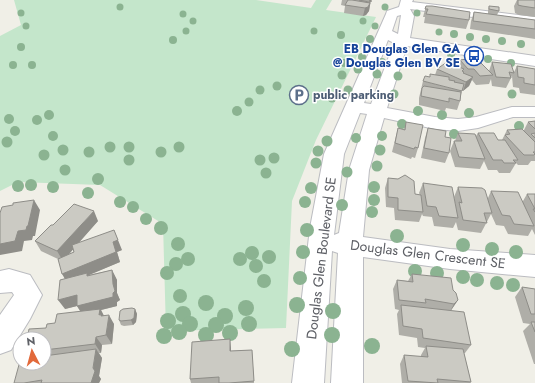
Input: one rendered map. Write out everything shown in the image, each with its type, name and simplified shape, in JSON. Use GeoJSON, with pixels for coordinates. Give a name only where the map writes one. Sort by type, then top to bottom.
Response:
{"type":"FeatureCollection","features":[{"type":"Feature","properties":{"kind":"street"},"geometry":{"type":"LineString","coordinates":[[406,5],[535,21]]}},
{"type":"Feature","properties":{"kind":"street","name":"Douglas Glen Boulevard SE"},"geometry":{"type":"LineString","coordinates":[[308,383],[322,228],[334,154],[353,106],[397,34],[408,16],[406,5],[392,14],[397,34],[377,111],[358,170],[351,244],[347,383]]}},
{"type":"Feature","properties":{"kind":"street"},"geometry":{"type":"LineString","coordinates":[[397,34],[535,50]]}},
{"type":"Feature","properties":{"kind":"street"},"geometry":{"type":"LineString","coordinates":[[397,34],[535,61]]}},
{"type":"Feature","properties":{"kind":"street"},"geometry":{"type":"LineString","coordinates":[[353,106],[458,125],[478,122],[512,112],[535,112]]}},
{"type":"Feature","properties":{"kind":"street","name":"Douglas Glen Crescent SE"},"geometry":{"type":"LineString","coordinates":[[321,241],[450,259],[535,266]]}},
{"type":"Feature","properties":{"kind":"street"},"geometry":{"type":"LineString","coordinates":[[0,282],[9,280],[22,283],[28,295],[0,340]]}},
{"type":"Feature","properties":{"kind":"green space"},"geometry":{"type":"Polygon","coordinates":[[[14,0],[256,0],[311,8],[316,0],[332,0],[326,10],[376,17],[316,140],[292,201],[286,328],[166,331],[163,224],[100,185],[18,182],[0,191],[0,36],[21,25],[14,0]]]}},
{"type":"Feature","properties":{"kind":"building"},"geometry":{"type":"Polygon","coordinates":[[[348,0],[370,3],[368,7],[365,8],[345,5],[348,0]]]}},
{"type":"Feature","properties":{"kind":"building"},"geometry":{"type":"Polygon","coordinates":[[[359,0],[370,0],[369,2],[359,0]]]}},
{"type":"Feature","properties":{"kind":"building"},"geometry":{"type":"Polygon","coordinates":[[[518,0],[535,0],[535,8],[518,5],[518,0]]]}},
{"type":"Feature","properties":{"kind":"building"},"geometry":{"type":"Polygon","coordinates":[[[426,6],[470,12],[469,20],[426,14],[428,9],[425,9],[426,6]]]}},
{"type":"Feature","properties":{"kind":"building"},"geometry":{"type":"Polygon","coordinates":[[[489,6],[499,7],[499,11],[489,9],[489,6]]]}},
{"type":"Feature","properties":{"kind":"building"},"geometry":{"type":"Polygon","coordinates":[[[474,12],[535,20],[535,29],[473,21],[474,12]]]}},
{"type":"Feature","properties":{"kind":"building"},"geometry":{"type":"Polygon","coordinates":[[[466,58],[477,59],[493,75],[480,76],[474,69],[468,69],[460,60],[467,59],[466,58]]]}},
{"type":"Feature","properties":{"kind":"building"},"geometry":{"type":"Polygon","coordinates":[[[447,62],[464,69],[462,71],[464,72],[463,73],[473,77],[466,82],[437,69],[447,62]]]}},
{"type":"Feature","properties":{"kind":"building"},"geometry":{"type":"Polygon","coordinates":[[[492,62],[511,64],[514,73],[509,72],[511,78],[496,77],[492,62]]]}},
{"type":"Feature","properties":{"kind":"building"},"geometry":{"type":"Polygon","coordinates":[[[517,66],[535,69],[535,85],[524,83],[524,78],[518,77],[517,66]]]}},
{"type":"Feature","properties":{"kind":"building"},"geometry":{"type":"Polygon","coordinates":[[[430,74],[449,77],[449,80],[464,84],[462,91],[423,81],[425,76],[430,77],[430,74]]]}},
{"type":"Feature","properties":{"kind":"building"},"geometry":{"type":"Polygon","coordinates":[[[424,86],[461,92],[460,101],[449,98],[449,102],[421,96],[422,88],[424,86]]]}},
{"type":"Feature","properties":{"kind":"building"},"geometry":{"type":"Polygon","coordinates":[[[535,121],[535,129],[528,122],[535,121]]]}},
{"type":"Feature","properties":{"kind":"building"},"geometry":{"type":"Polygon","coordinates":[[[406,122],[423,125],[418,148],[415,147],[414,149],[395,143],[398,128],[405,130],[406,122]]]}},
{"type":"Feature","properties":{"kind":"building"},"geometry":{"type":"Polygon","coordinates":[[[428,128],[446,131],[445,137],[451,138],[449,153],[424,148],[428,128]]]}},
{"type":"Feature","properties":{"kind":"building"},"geometry":{"type":"Polygon","coordinates":[[[522,129],[535,142],[535,152],[533,152],[535,154],[534,155],[524,155],[505,135],[510,134],[507,130],[522,129]]]}},
{"type":"Feature","properties":{"kind":"building"},"geometry":{"type":"Polygon","coordinates":[[[458,133],[475,134],[485,159],[459,157],[454,141],[462,141],[458,133]]]}},
{"type":"Feature","properties":{"kind":"building"},"geometry":{"type":"Polygon","coordinates":[[[478,133],[494,133],[498,140],[505,140],[518,160],[513,160],[516,163],[504,163],[502,160],[493,160],[478,133]]]}},
{"type":"Feature","properties":{"kind":"building"},"geometry":{"type":"Polygon","coordinates":[[[405,175],[414,181],[415,194],[421,195],[423,212],[398,210],[398,198],[388,197],[388,178],[398,179],[405,175]]]}},
{"type":"Feature","properties":{"kind":"building"},"geometry":{"type":"Polygon","coordinates":[[[423,183],[452,187],[458,218],[439,216],[436,207],[427,206],[423,183]]]}},
{"type":"Feature","properties":{"kind":"building"},"geometry":{"type":"Polygon","coordinates":[[[458,187],[482,188],[485,190],[492,213],[484,213],[487,223],[463,220],[459,202],[462,203],[458,187]]]}},
{"type":"Feature","properties":{"kind":"building"},"geometry":{"type":"Polygon","coordinates":[[[491,191],[518,192],[534,226],[514,224],[510,216],[502,215],[491,191]]]}},
{"type":"Feature","properties":{"kind":"building"},"geometry":{"type":"Polygon","coordinates":[[[527,194],[535,194],[535,209],[527,194]]]}},
{"type":"Feature","properties":{"kind":"building"},"geometry":{"type":"Polygon","coordinates":[[[34,200],[26,230],[18,231],[15,241],[0,244],[0,213],[2,207],[13,205],[13,203],[34,200]]]}},
{"type":"Feature","properties":{"kind":"building"},"geometry":{"type":"Polygon","coordinates":[[[74,204],[94,211],[57,251],[35,241],[51,225],[53,225],[74,204]]]}},
{"type":"Feature","properties":{"kind":"building"},"geometry":{"type":"Polygon","coordinates":[[[114,230],[118,240],[113,242],[116,252],[62,274],[58,259],[74,252],[72,245],[114,230]]]}},
{"type":"Feature","properties":{"kind":"building"},"geometry":{"type":"Polygon","coordinates":[[[112,270],[115,291],[113,293],[113,297],[77,306],[77,295],[58,300],[60,280],[87,273],[87,276],[112,270]]]}},
{"type":"Feature","properties":{"kind":"building"},"geometry":{"type":"Polygon","coordinates":[[[412,274],[451,278],[453,290],[456,293],[458,300],[454,304],[425,299],[426,303],[399,300],[397,280],[413,282],[412,274]]]}},
{"type":"Feature","properties":{"kind":"building"},"geometry":{"type":"Polygon","coordinates":[[[522,287],[535,289],[535,314],[531,314],[522,287]]]}},
{"type":"Feature","properties":{"kind":"building"},"geometry":{"type":"Polygon","coordinates":[[[401,305],[464,312],[471,345],[423,338],[422,329],[403,326],[401,305]]]}},
{"type":"Feature","properties":{"kind":"building"},"geometry":{"type":"Polygon","coordinates":[[[100,309],[99,315],[109,315],[106,335],[96,337],[95,344],[52,349],[52,331],[29,331],[29,329],[46,328],[47,324],[55,323],[57,314],[100,309]]]}},
{"type":"Feature","properties":{"kind":"building"},"geometry":{"type":"Polygon","coordinates":[[[123,309],[135,309],[134,318],[131,320],[119,320],[120,311],[123,309]]]}},
{"type":"Feature","properties":{"kind":"building"},"geometry":{"type":"Polygon","coordinates":[[[531,322],[535,322],[535,332],[531,322]]]}},
{"type":"Feature","properties":{"kind":"building"},"geometry":{"type":"Polygon","coordinates":[[[230,339],[230,351],[252,350],[254,381],[219,383],[219,377],[190,379],[192,342],[230,339]]]}},
{"type":"Feature","properties":{"kind":"building"},"geometry":{"type":"Polygon","coordinates":[[[426,346],[463,349],[471,382],[437,379],[438,383],[408,381],[404,355],[428,357],[426,346]]]}},
{"type":"Feature","properties":{"kind":"building"},"geometry":{"type":"Polygon","coordinates":[[[96,349],[93,368],[95,371],[91,383],[41,383],[42,380],[14,383],[17,371],[52,371],[52,355],[96,349]]]}},
{"type":"Feature","properties":{"kind":"place","name":"EB Douglas Glen GA @ Douglas Glen BV SE"},"geometry":{"type":"Point","coordinates":[474,56]}},
{"type":"Feature","properties":{"kind":"place","name":"public parking"},"geometry":{"type":"Point","coordinates":[299,95]}}]}
